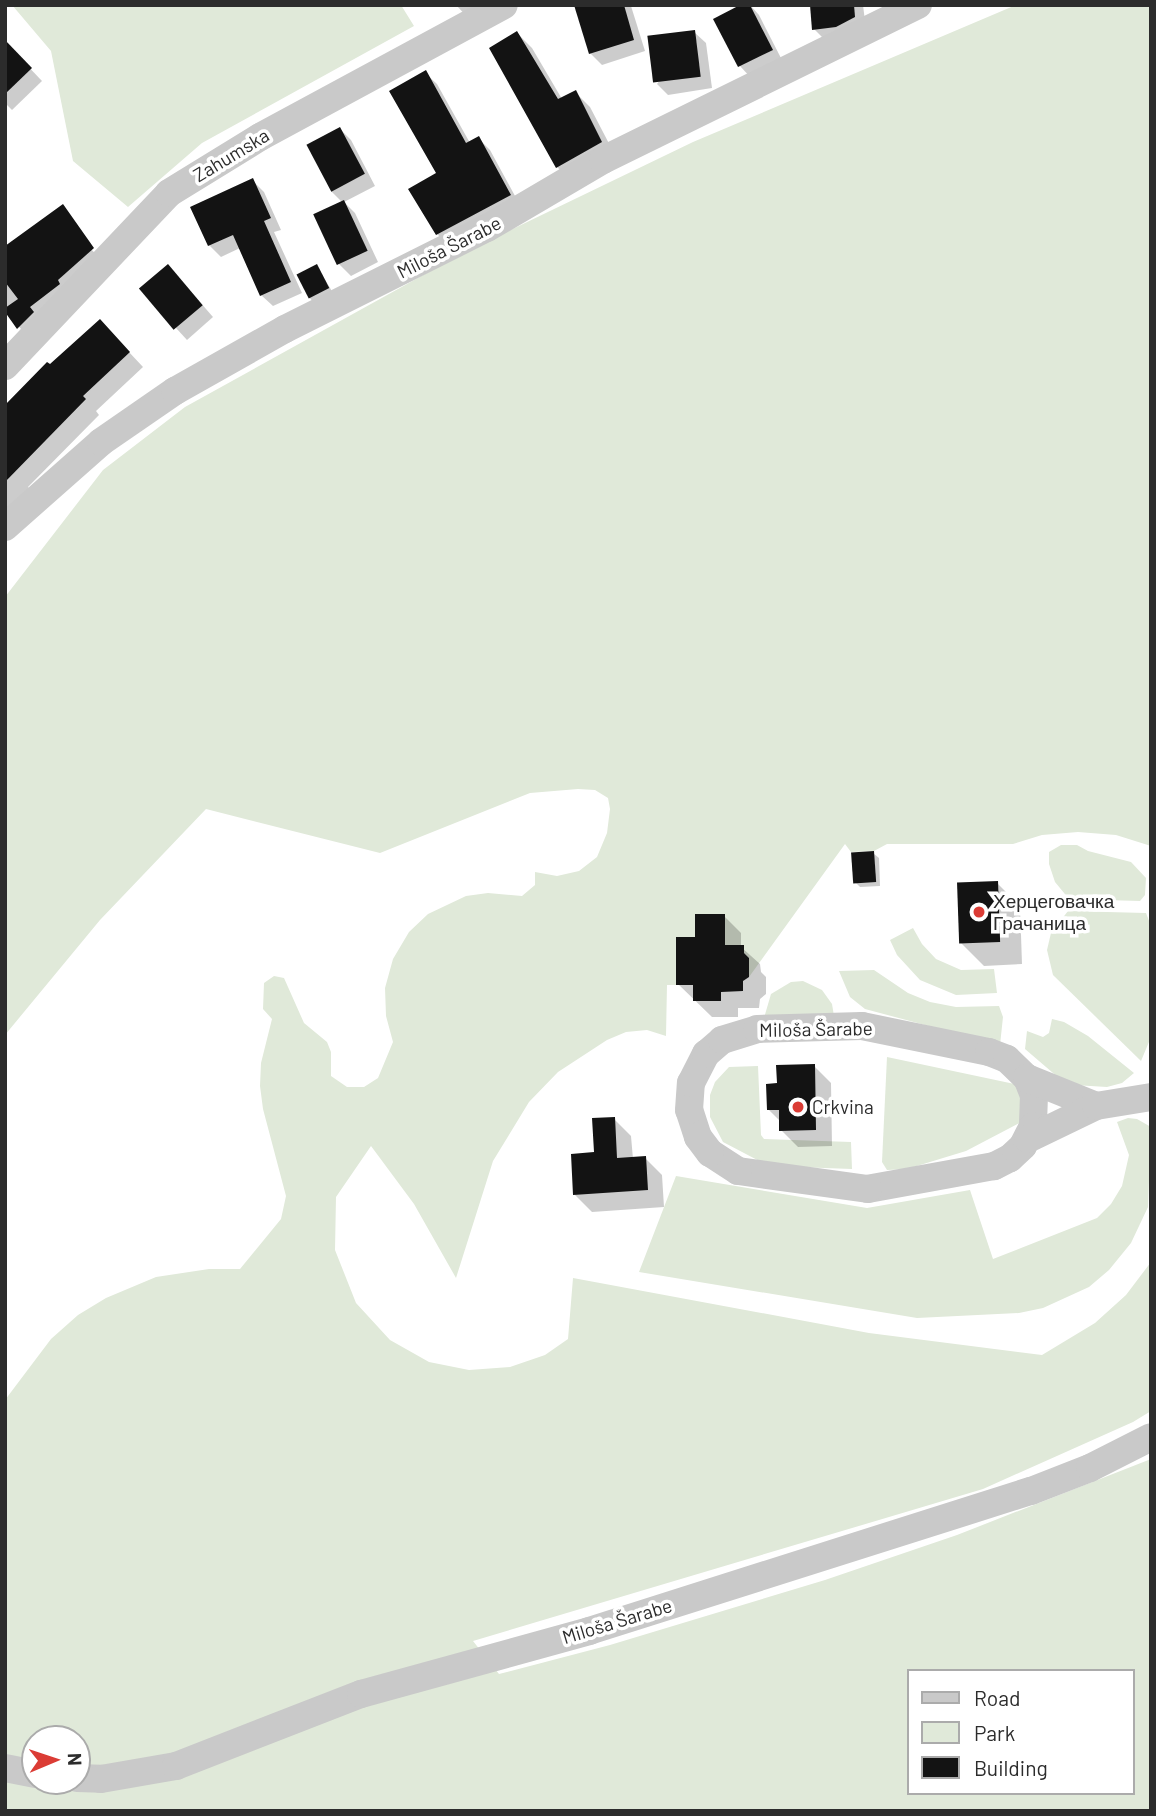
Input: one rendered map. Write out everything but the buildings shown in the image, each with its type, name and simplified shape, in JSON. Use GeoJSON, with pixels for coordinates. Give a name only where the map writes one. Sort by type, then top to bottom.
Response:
{"type":"FeatureCollection","features":[{"type":"Feature","properties":{"kind":"street","name":"Zahumska"},"geometry":{"type":"LineString","coordinates":[[5,366],[169,193],[260,136],[504,5]]}},
{"type":"Feature","properties":{"kind":"street","name":"Miloša Šarabe"},"geometry":{"type":"LineString","coordinates":[[5,527],[101,442],[175,391],[285,330],[487,228],[603,160],[918,5]]}},
{"type":"Feature","properties":{"kind":"street","name":"Miloša Šarabe"},"geometry":{"type":"LineString","coordinates":[[875,1027],[989,1052],[1007,1059],[1027,1078],[1096,1106],[1028,1139],[1010,1158],[994,1166],[868,1189],[738,1171],[710,1153],[698,1137],[689,1110],[691,1083],[706,1054],[722,1040],[757,1029],[875,1027]]}},
{"type":"Feature","properties":{"kind":"street"},"geometry":{"type":"LineString","coordinates":[[1027,1078],[1035,1111],[1028,1139]]}},
{"type":"Feature","properties":{"kind":"street"},"geometry":{"type":"LineString","coordinates":[[1096,1106],[1151,1097]]}},
{"type":"Feature","properties":{"kind":"street","name":"Miloša Šarabe"},"geometry":{"type":"LineString","coordinates":[[91,1779],[176,1766],[361,1694],[589,1631],[1031,1491],[1090,1468],[1151,1437]]}},
{"type":"Feature","properties":{"kind":"green space"},"geometry":{"type":"Polygon","coordinates":[[[12,5],[401,5],[414,26],[202,143],[128,207],[73,161],[51,51],[12,5]]]}},
{"type":"Feature","properties":{"kind":"green space"},"geometry":{"type":"Polygon","coordinates":[[[1016,5],[1151,5],[1151,846],[1116,835],[1078,832],[1042,835],[1013,844],[887,844],[874,851],[851,852],[845,844],[749,977],[749,958],[744,953],[744,946],[725,945],[695,937],[676,937],[676,985],[667,985],[666,1036],[647,1030],[626,1032],[607,1040],[558,1072],[529,1102],[493,1161],[456,1278],[414,1204],[371,1146],[336,1197],[335,1250],[356,1303],[390,1340],[429,1362],[469,1370],[510,1367],[545,1355],[568,1339],[573,1278],[869,1333],[1042,1355],[1095,1323],[1126,1295],[1151,1262],[1151,1411],[1133,1422],[983,1489],[473,1641],[499,1674],[610,1645],[825,1580],[957,1535],[1151,1459],[1151,1811],[5,1811],[5,1779],[21,1779],[21,1795],[91,1795],[91,1725],[21,1725],[21,1766],[5,1760],[5,1400],[51,1339],[78,1315],[106,1298],[156,1277],[209,1269],[240,1269],[281,1219],[286,1196],[263,1109],[260,1086],[261,1063],[272,1019],[263,1009],[264,983],[274,976],[284,978],[304,1023],[327,1042],[331,1052],[331,1076],[347,1087],[364,1087],[378,1078],[393,1042],[386,1016],[385,988],[393,959],[409,932],[428,914],[466,896],[488,893],[522,896],[535,885],[535,872],[557,876],[579,871],[597,857],[607,833],[610,809],[608,798],[595,790],[530,793],[380,853],[206,809],[100,920],[5,1035],[5,597],[103,470],[185,407],[463,253],[693,142],[1016,5]]]}},
{"type":"Feature","properties":{"kind":"green space"},"geometry":{"type":"Polygon","coordinates":[[[1061,845],[1077,845],[1088,851],[1131,862],[1146,878],[1145,895],[1140,901],[1069,899],[1055,882],[1049,864],[1049,852],[1061,845]]]}},
{"type":"Feature","properties":{"kind":"green space"},"geometry":{"type":"Polygon","coordinates":[[[1068,911],[1146,913],[1151,926],[1151,1037],[1141,1061],[1053,975],[1047,950],[1051,933],[1068,911]]]}},
{"type":"Feature","properties":{"kind":"green space"},"geometry":{"type":"Polygon","coordinates":[[[913,928],[922,944],[936,959],[961,970],[994,969],[997,993],[956,995],[920,980],[897,955],[890,940],[913,928]]]}},
{"type":"Feature","properties":{"kind":"green space"},"geometry":{"type":"Polygon","coordinates":[[[874,970],[908,993],[930,1002],[956,1007],[999,1006],[1003,1017],[1000,1045],[865,1009],[850,997],[839,971],[874,970]]]}},
{"type":"Feature","properties":{"kind":"green space"},"geometry":{"type":"Polygon","coordinates":[[[803,981],[822,990],[832,1004],[834,1016],[764,1018],[771,994],[791,982],[803,981]]]}},
{"type":"Feature","properties":{"kind":"green space"},"geometry":{"type":"Polygon","coordinates":[[[1052,1019],[1064,1022],[1088,1036],[1134,1073],[1122,1083],[1107,1087],[1074,1085],[1060,1079],[1025,1049],[1027,1031],[1043,1037],[1049,1033],[1052,1019]]]}},
{"type":"Feature","properties":{"kind":"green space"},"geometry":{"type":"Polygon","coordinates":[[[887,1057],[1019,1085],[1025,1120],[966,1151],[907,1169],[887,1170],[882,1162],[887,1057]]]}},
{"type":"Feature","properties":{"kind":"green space"},"geometry":{"type":"Polygon","coordinates":[[[758,1066],[761,1135],[764,1139],[851,1142],[852,1169],[769,1166],[723,1142],[710,1117],[710,1095],[715,1082],[729,1067],[758,1066]]]}},
{"type":"Feature","properties":{"kind":"green space"},"geometry":{"type":"Polygon","coordinates":[[[1128,1118],[1137,1119],[1151,1127],[1148,1207],[1131,1243],[1109,1270],[1089,1287],[1043,1308],[1019,1313],[917,1318],[639,1272],[676,1176],[867,1208],[970,1190],[993,1259],[1097,1218],[1111,1204],[1122,1186],[1129,1155],[1117,1122],[1128,1118]]]}},
{"type":"Feature","properties":{"kind":"place","name":"Херцеговачка Грачаница"},"geometry":{"type":"Point","coordinates":[979,912]}},
{"type":"Feature","properties":{"kind":"place","name":"Crkvina"},"geometry":{"type":"Point","coordinates":[798,1107]}}]}
